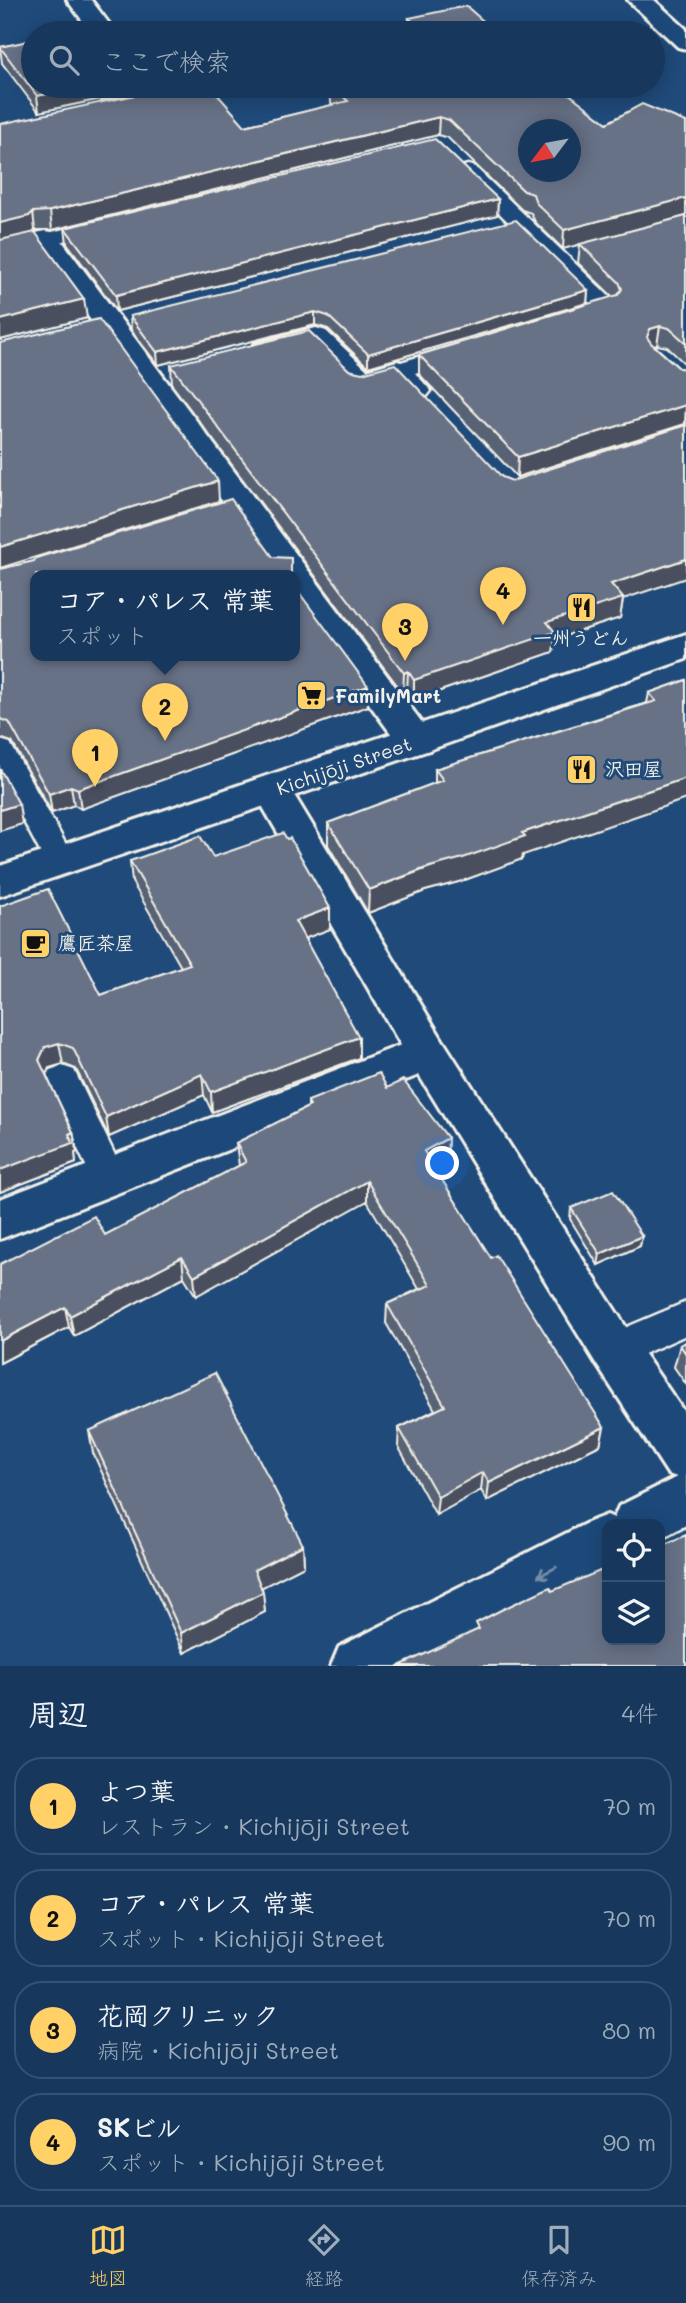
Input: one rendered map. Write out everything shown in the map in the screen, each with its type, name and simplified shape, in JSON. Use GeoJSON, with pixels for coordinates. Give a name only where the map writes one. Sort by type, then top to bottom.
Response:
{"type":"FeatureCollection","features":[{"type":"Feature","properties":{"kind":"street"},"geometry":{"type":"LineString","coordinates":[[79,0],[94,21]]}},
{"type":"Feature","properties":{"kind":"street"},"geometry":{"type":"LineString","coordinates":[[640,0],[663,21]]}},
{"type":"Feature","properties":{"kind":"street"},"geometry":{"type":"LineString","coordinates":[[665,23],[686,42]]}},
{"type":"Feature","properties":{"kind":"street"},"geometry":{"type":"LineString","coordinates":[[90,112],[155,98]]}},
{"type":"Feature","properties":{"kind":"street"},"geometry":{"type":"LineString","coordinates":[[46,239],[108,324],[163,376],[231,508],[280,570]]}},
{"type":"Feature","properties":{"kind":"street"},"geometry":{"type":"LineString","coordinates":[[240,356],[316,337],[361,381],[400,370]]}},
{"type":"Feature","properties":{"kind":"street"},"geometry":{"type":"LineString","coordinates":[[300,595],[416,741]]}},
{"type":"Feature","properties":{"kind":"street","name":"Kichijōji Street"},"geometry":{"type":"LineString","coordinates":[[0,881],[416,741],[686,646]]}},
{"type":"Feature","properties":{"kind":"street"},"geometry":{"type":"LineString","coordinates":[[272,790],[428,1053],[614,1350],[686,1457]]}},
{"type":"Feature","properties":{"kind":"street"},"geometry":{"type":"LineString","coordinates":[[0,1219],[428,1053]]}},
{"type":"Feature","properties":{"kind":"street"},"geometry":{"type":"LineString","coordinates":[[646,1519],[686,1497]]}},
{"type":"Feature","properties":{"kind":"street"},"geometry":{"type":"LineString","coordinates":[[358,1666],[602,1543]]}},
{"type":"Feature","properties":{"kind":"lane"},"geometry":{"type":"LineString","coordinates":[[449,153],[506,223],[560,259],[607,307],[555,323]]}},
{"type":"Feature","properties":{"kind":"lane"},"geometry":{"type":"LineString","coordinates":[[0,251],[127,219]]}},
{"type":"Feature","properties":{"kind":"lane"},"geometry":{"type":"LineString","coordinates":[[560,259],[585,252]]}},
{"type":"Feature","properties":{"kind":"lane"},"geometry":{"type":"LineString","coordinates":[[437,410],[400,370],[477,346]]}},
{"type":"Feature","properties":{"kind":"lane"},"geometry":{"type":"LineString","coordinates":[[0,750],[60,861]]}},
{"type":"Feature","properties":{"kind":"lane"},"geometry":{"type":"LineString","coordinates":[[62,1080],[108,1176]]}},
{"type":"Feature","properties":{"kind":"lane"},"geometry":{"type":"LineString","coordinates":[[614,1350],[686,1318]]}},
{"type":"Feature","properties":{"kind":"building"},"geometry":{"type":"Polygon","coordinates":[[[466,6],[483,21],[412,21],[409,18],[466,6]]]}},
{"type":"Feature","properties":{"kind":"building"},"geometry":{"type":"Polygon","coordinates":[[[21,43],[21,75],[0,47],[21,43]]]}},
{"type":"Feature","properties":{"kind":"building"},"geometry":{"type":"Polygon","coordinates":[[[121,98],[220,98],[245,126],[348,101],[345,98],[575,98],[607,123],[642,104],[686,122],[686,198],[564,230],[536,203],[533,194],[524,191],[449,120],[439,117],[50,211],[33,212],[29,216],[0,223],[0,124],[121,98]]]}},
{"type":"Feature","properties":{"kind":"building"},"geometry":{"type":"Polygon","coordinates":[[[435,139],[498,199],[116,295],[65,228],[435,139]]]}},
{"type":"Feature","properties":{"kind":"building"},"geometry":{"type":"Polygon","coordinates":[[[686,216],[686,343],[669,328],[660,326],[650,329],[647,337],[679,368],[686,369],[686,405],[518,457],[419,355],[618,295],[622,289],[619,282],[580,244],[686,216]]]}},
{"type":"Feature","properties":{"kind":"building"},"geometry":{"type":"Polygon","coordinates":[[[516,220],[588,290],[368,354],[328,316],[315,312],[157,352],[130,316],[516,220]]]}},
{"type":"Feature","properties":{"kind":"building"},"geometry":{"type":"Polygon","coordinates":[[[35,232],[84,299],[0,320],[0,240],[35,232]]]}},
{"type":"Feature","properties":{"kind":"building"},"geometry":{"type":"Polygon","coordinates":[[[99,319],[218,481],[0,547],[0,343],[99,319]]]}},
{"type":"Feature","properties":{"kind":"building"},"geometry":{"type":"Polygon","coordinates":[[[309,331],[349,370],[362,373],[395,364],[502,477],[512,481],[686,425],[686,559],[611,584],[623,598],[547,622],[555,632],[414,680],[408,671],[404,673],[171,365],[309,331]]]}},
{"type":"Feature","properties":{"kind":"building"},"geometry":{"type":"Polygon","coordinates":[[[231,499],[273,557],[291,558],[291,570],[30,570],[30,661],[300,661],[300,594],[368,686],[78,789],[71,786],[49,794],[9,722],[0,719],[0,569],[34,561],[36,558],[231,499]]]}},
{"type":"Feature","properties":{"kind":"building"},"geometry":{"type":"Polygon","coordinates":[[[686,680],[686,778],[522,833],[525,836],[426,868],[369,890],[328,823],[443,780],[435,769],[656,701],[649,693],[686,680]]]}},
{"type":"Feature","properties":{"kind":"building"},"geometry":{"type":"Polygon","coordinates":[[[0,769],[19,804],[0,810],[0,769]]]}},
{"type":"Feature","properties":{"kind":"building"},"geometry":{"type":"Polygon","coordinates":[[[283,833],[287,839],[290,838],[330,908],[295,921],[359,1037],[211,1092],[202,1074],[106,1117],[73,1048],[59,1043],[45,1047],[39,1060],[73,1132],[69,1134],[73,1143],[0,1170],[0,906],[48,889],[101,995],[190,964],[130,861],[200,836],[213,857],[283,833]]]}},
{"type":"Feature","properties":{"kind":"building"},"geometry":{"type":"Polygon","coordinates":[[[379,1073],[387,1088],[403,1080],[448,1138],[424,1151],[491,1258],[496,1255],[604,1427],[489,1483],[483,1472],[438,1497],[399,1428],[445,1406],[387,1304],[430,1285],[367,1181],[194,1276],[182,1257],[70,1316],[65,1307],[0,1341],[0,1264],[94,1216],[105,1235],[246,1162],[236,1143],[310,1106],[308,1101],[379,1073]]]}},
{"type":"Feature","properties":{"kind":"building"},"geometry":{"type":"Polygon","coordinates":[[[613,1191],[642,1236],[600,1254],[571,1208],[613,1191]]]}},
{"type":"Feature","properties":{"kind":"building"},"geometry":{"type":"Polygon","coordinates":[[[686,1342],[686,1354],[680,1345],[686,1342]]]}},
{"type":"Feature","properties":{"kind":"building"},"geometry":{"type":"Polygon","coordinates":[[[215,1373],[303,1545],[254,1570],[263,1592],[181,1633],[89,1431],[215,1373]]]}},
{"type":"Feature","properties":{"kind":"building"},"geometry":{"type":"Polygon","coordinates":[[[686,1535],[686,1666],[399,1666],[479,1629],[476,1623],[501,1610],[550,1587],[552,1591],[602,1570],[602,1645],[665,1645],[665,1544],[686,1535]]]}},
{"type":"Feature","properties":{"kind":"place","name":"一州うどん"},"geometry":{"type":"Point","coordinates":[581,607]}},
{"type":"Feature","properties":{"kind":"place","name":"SKビル"},"geometry":{"type":"Point","coordinates":[503,625]}},
{"type":"Feature","properties":{"kind":"place","name":"花岡クリニック"},"geometry":{"type":"Point","coordinates":[405,661]}},
{"type":"Feature","properties":{"kind":"place","name":"FamilyMart"},"geometry":{"type":"Point","coordinates":[312,696]}},
{"type":"Feature","properties":{"kind":"place","name":"コア・パレス 常葉"},"geometry":{"type":"Point","coordinates":[165,741]}},
{"type":"Feature","properties":{"kind":"place","name":"沢田屋"},"geometry":{"type":"Point","coordinates":[582,769]}},
{"type":"Feature","properties":{"kind":"place","name":"よつ葉"},"geometry":{"type":"Point","coordinates":[95,787]}},
{"type":"Feature","properties":{"kind":"place","name":"鷹匠茶屋"},"geometry":{"type":"Point","coordinates":[35,943]}}]}
